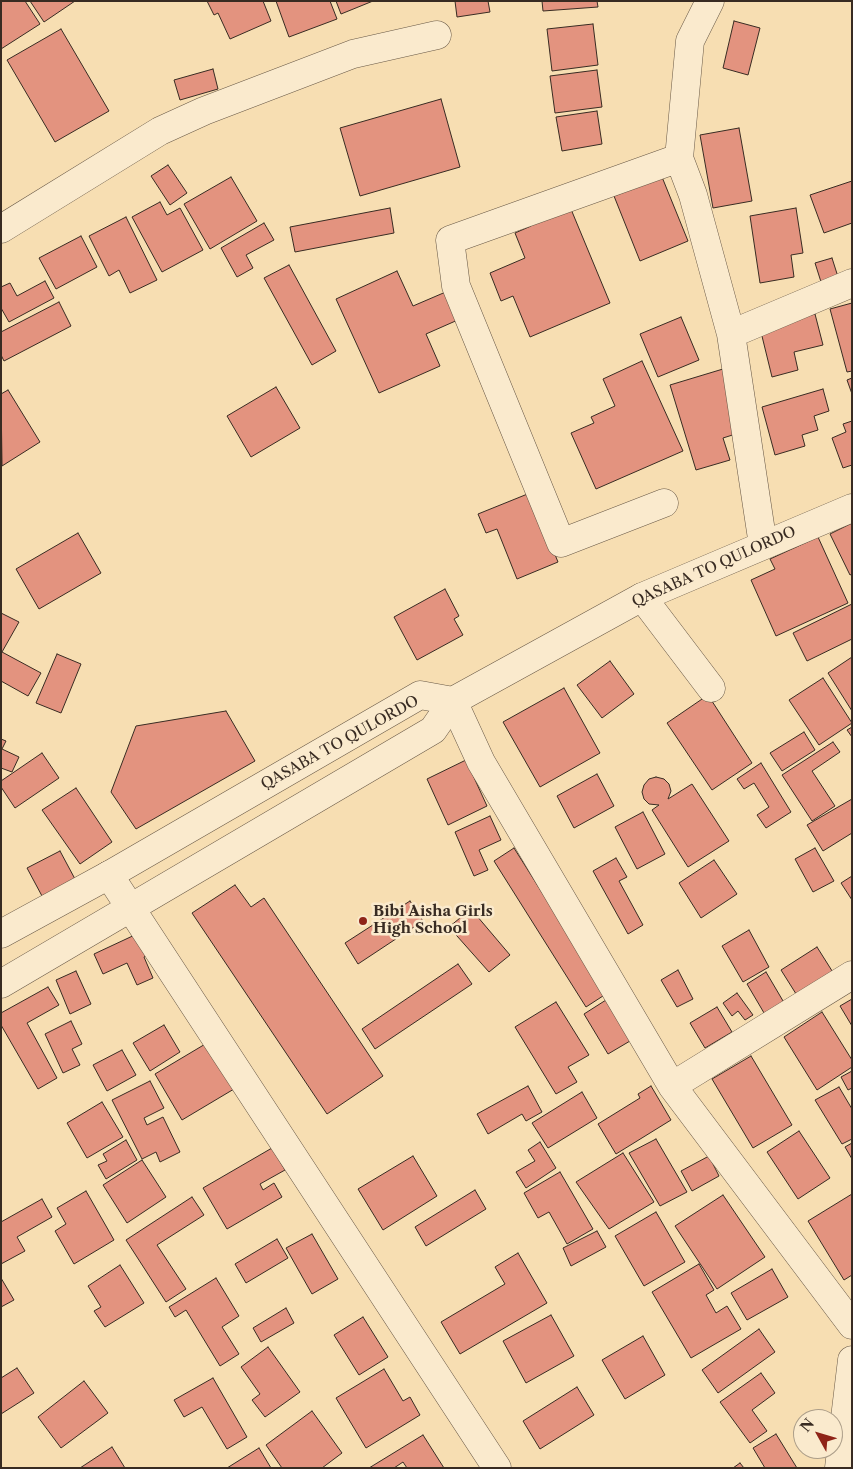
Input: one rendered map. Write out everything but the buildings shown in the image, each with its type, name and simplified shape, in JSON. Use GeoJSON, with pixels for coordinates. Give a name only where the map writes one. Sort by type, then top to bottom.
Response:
{"type":"FeatureCollection","features":[{"type":"Feature","properties":{"kind":"street"},"geometry":{"type":"LineString","coordinates":[[710,1],[690,41],[679,158],[693,195],[731,334],[763,545]]}},
{"type":"Feature","properties":{"kind":"street"},"geometry":{"type":"LineString","coordinates":[[1,229],[160,131],[204,111],[354,54],[437,35]]}},
{"type":"Feature","properties":{"kind":"street"},"geometry":{"type":"LineString","coordinates":[[664,503],[561,543],[456,286],[450,240],[679,158]]}},
{"type":"Feature","properties":{"kind":"street"},"geometry":{"type":"LineString","coordinates":[[731,334],[852,283]]}},
{"type":"Feature","properties":{"kind":"street","name":"QASABA TO QULORDO"},"geometry":{"type":"LineString","coordinates":[[1,934],[109,875],[420,695],[454,701],[642,597],[852,508]]}},
{"type":"Feature","properties":{"kind":"street"},"geometry":{"type":"LineString","coordinates":[[642,597],[711,688]]}},
{"type":"Feature","properties":{"kind":"street"},"geometry":{"type":"LineString","coordinates":[[1,984],[434,730],[454,701]]}},
{"type":"Feature","properties":{"kind":"street"},"geometry":{"type":"LineString","coordinates":[[454,701],[481,762],[672,1086],[852,1325]]}},
{"type":"Feature","properties":{"kind":"street"},"geometry":{"type":"LineString","coordinates":[[109,875],[497,1468]]}},
{"type":"Feature","properties":{"kind":"street"},"geometry":{"type":"LineString","coordinates":[[672,1086],[852,975]]}},
{"type":"Feature","properties":{"kind":"street"},"geometry":{"type":"LineString","coordinates":[[839,1468],[852,1360]]}},
{"type":"Feature","properties":{"kind":"place","name":"Bibi Aisha Girls High School"},"geometry":{"type":"Point","coordinates":[363,921]}}]}
